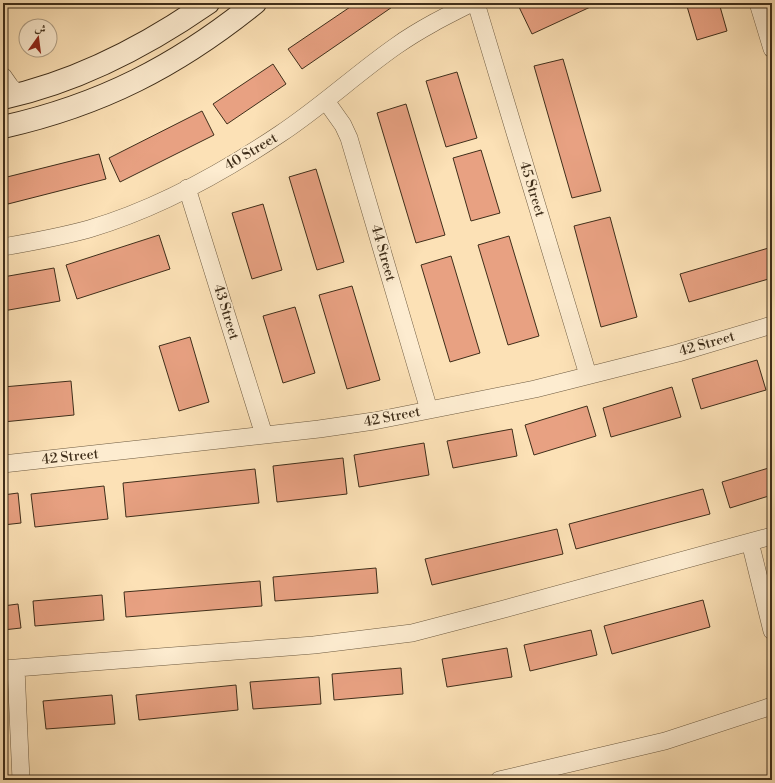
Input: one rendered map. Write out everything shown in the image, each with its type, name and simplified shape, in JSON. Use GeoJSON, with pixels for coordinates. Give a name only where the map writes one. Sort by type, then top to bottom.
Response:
{"type":"FeatureCollection","features":[{"type":"Feature","properties":{"kind":"street"},"geometry":{"type":"LineString","coordinates":[[3,76],[10,86],[11,97],[63,81],[101,65],[155,36],[208,3]]}},
{"type":"Feature","properties":{"kind":"street"},"geometry":{"type":"LineString","coordinates":[[3,127],[44,117],[99,98],[127,86],[181,57],[226,26],[255,3]]}},
{"type":"Feature","properties":{"kind":"street","name":"40 Street"},"geometry":{"type":"LineString","coordinates":[[3,246],[39,241],[90,228],[140,211],[188,188],[235,162],[281,133],[326,101],[397,45],[435,22],[472,3]]}},
{"type":"Feature","properties":{"kind":"street","name":"45 Street"},"geometry":{"type":"LineString","coordinates":[[476,3],[588,375]]}},
{"type":"Feature","properties":{"kind":"street"},"geometry":{"type":"LineString","coordinates":[[758,3],[772,49]]}},
{"type":"Feature","properties":{"kind":"street","name":"44 Street"},"geometry":{"type":"LineString","coordinates":[[326,101],[343,125],[351,144],[429,410]]}},
{"type":"Feature","properties":{"kind":"street","name":"43 Street"},"geometry":{"type":"LineString","coordinates":[[188,188],[264,435]]}},
{"type":"Feature","properties":{"kind":"street","name":"42 Street"},"geometry":{"type":"LineString","coordinates":[[3,464],[319,430],[374,421],[521,392],[678,353],[772,325]]}},
{"type":"Feature","properties":{"kind":"street"},"geometry":{"type":"LineString","coordinates":[[21,780],[9,669],[314,645],[412,633],[772,536]]}},
{"type":"Feature","properties":{"kind":"street"},"geometry":{"type":"LineString","coordinates":[[750,542],[772,631]]}},
{"type":"Feature","properties":{"kind":"street"},"geometry":{"type":"LineString","coordinates":[[499,780],[665,741],[772,706]]}},
{"type":"Feature","properties":{"kind":"building"},"geometry":{"type":"Polygon","coordinates":[[[356,3],[398,3],[302,69],[288,49],[356,3]]]}},
{"type":"Feature","properties":{"kind":"building"},"geometry":{"type":"Polygon","coordinates":[[[528,3],[599,3],[532,34],[519,7],[528,3]]]}},
{"type":"Feature","properties":{"kind":"building"},"geometry":{"type":"Polygon","coordinates":[[[686,3],[719,3],[727,31],[697,40],[686,3]]]}},
{"type":"Feature","properties":{"kind":"building"},"geometry":{"type":"Polygon","coordinates":[[[563,59],[601,191],[572,198],[534,66],[563,59]]]}},
{"type":"Feature","properties":{"kind":"building"},"geometry":{"type":"Polygon","coordinates":[[[273,64],[286,84],[227,124],[213,104],[273,64]]]}},
{"type":"Feature","properties":{"kind":"building"},"geometry":{"type":"Polygon","coordinates":[[[457,72],[477,138],[446,147],[426,81],[457,72]]]}},
{"type":"Feature","properties":{"kind":"building"},"geometry":{"type":"Polygon","coordinates":[[[406,104],[445,235],[416,243],[377,113],[406,104]]]}},
{"type":"Feature","properties":{"kind":"building"},"geometry":{"type":"Polygon","coordinates":[[[202,111],[214,135],[120,182],[109,158],[202,111]]]}},
{"type":"Feature","properties":{"kind":"building"},"geometry":{"type":"Polygon","coordinates":[[[481,150],[500,213],[471,221],[453,158],[481,150]]]}},
{"type":"Feature","properties":{"kind":"building"},"geometry":{"type":"Polygon","coordinates":[[[99,154],[106,179],[8,204],[3,186],[3,178],[99,154]]]}},
{"type":"Feature","properties":{"kind":"building"},"geometry":{"type":"Polygon","coordinates":[[[316,169],[344,262],[317,270],[289,177],[316,169]]]}},
{"type":"Feature","properties":{"kind":"building"},"geometry":{"type":"Polygon","coordinates":[[[263,204],[282,270],[252,279],[232,213],[263,204]]]}},
{"type":"Feature","properties":{"kind":"building"},"geometry":{"type":"Polygon","coordinates":[[[610,217],[637,317],[601,327],[574,226],[610,217]]]}},
{"type":"Feature","properties":{"kind":"building"},"geometry":{"type":"Polygon","coordinates":[[[159,235],[170,269],[77,299],[66,265],[159,235]]]}},
{"type":"Feature","properties":{"kind":"building"},"geometry":{"type":"Polygon","coordinates":[[[509,236],[539,336],[508,345],[478,245],[509,236]]]}},
{"type":"Feature","properties":{"kind":"building"},"geometry":{"type":"Polygon","coordinates":[[[772,247],[772,278],[689,302],[680,274],[772,247]]]}},
{"type":"Feature","properties":{"kind":"building"},"geometry":{"type":"Polygon","coordinates":[[[451,256],[480,353],[450,362],[421,265],[451,256]]]}},
{"type":"Feature","properties":{"kind":"building"},"geometry":{"type":"Polygon","coordinates":[[[54,268],[60,301],[3,311],[3,277],[54,268]]]}},
{"type":"Feature","properties":{"kind":"building"},"geometry":{"type":"Polygon","coordinates":[[[352,286],[380,380],[347,389],[319,295],[352,286]]]}},
{"type":"Feature","properties":{"kind":"building"},"geometry":{"type":"Polygon","coordinates":[[[295,307],[315,373],[283,383],[263,316],[295,307]]]}},
{"type":"Feature","properties":{"kind":"building"},"geometry":{"type":"Polygon","coordinates":[[[190,337],[209,402],[179,411],[159,346],[190,337]]]}},
{"type":"Feature","properties":{"kind":"building"},"geometry":{"type":"Polygon","coordinates":[[[757,360],[766,390],[701,409],[692,379],[757,360]]]}},
{"type":"Feature","properties":{"kind":"building"},"geometry":{"type":"Polygon","coordinates":[[[71,381],[74,415],[3,422],[3,387],[71,381]]]}},
{"type":"Feature","properties":{"kind":"building"},"geometry":{"type":"Polygon","coordinates":[[[672,387],[681,417],[611,437],[603,408],[672,387]]]}},
{"type":"Feature","properties":{"kind":"building"},"geometry":{"type":"Polygon","coordinates":[[[587,406],[596,436],[534,455],[525,425],[587,406]]]}},
{"type":"Feature","properties":{"kind":"building"},"geometry":{"type":"Polygon","coordinates":[[[512,429],[517,456],[453,468],[447,441],[512,429]]]}},
{"type":"Feature","properties":{"kind":"building"},"geometry":{"type":"Polygon","coordinates":[[[424,443],[429,475],[359,487],[354,455],[424,443]]]}},
{"type":"Feature","properties":{"kind":"building"},"geometry":{"type":"Polygon","coordinates":[[[343,458],[347,494],[277,502],[273,466],[343,458]]]}},
{"type":"Feature","properties":{"kind":"building"},"geometry":{"type":"Polygon","coordinates":[[[772,467],[772,495],[730,508],[722,482],[772,467]]]}},
{"type":"Feature","properties":{"kind":"building"},"geometry":{"type":"Polygon","coordinates":[[[255,469],[259,503],[126,517],[123,483],[255,469]]]}},
{"type":"Feature","properties":{"kind":"building"},"geometry":{"type":"Polygon","coordinates":[[[104,486],[108,519],[35,527],[31,494],[104,486]]]}},
{"type":"Feature","properties":{"kind":"building"},"geometry":{"type":"Polygon","coordinates":[[[703,489],[710,514],[576,549],[569,524],[703,489]]]}},
{"type":"Feature","properties":{"kind":"building"},"geometry":{"type":"Polygon","coordinates":[[[18,493],[21,523],[3,525],[3,495],[18,493]]]}},
{"type":"Feature","properties":{"kind":"building"},"geometry":{"type":"Polygon","coordinates":[[[557,529],[563,554],[432,585],[425,559],[557,529]]]}},
{"type":"Feature","properties":{"kind":"building"},"geometry":{"type":"Polygon","coordinates":[[[376,568],[378,593],[275,601],[273,577],[376,568]]]}},
{"type":"Feature","properties":{"kind":"building"},"geometry":{"type":"Polygon","coordinates":[[[260,581],[262,606],[126,617],[124,592],[260,581]]]}},
{"type":"Feature","properties":{"kind":"building"},"geometry":{"type":"Polygon","coordinates":[[[102,595],[104,620],[35,626],[33,601],[102,595]]]}},
{"type":"Feature","properties":{"kind":"building"},"geometry":{"type":"Polygon","coordinates":[[[703,600],[710,627],[612,654],[604,626],[703,600]]]}},
{"type":"Feature","properties":{"kind":"building"},"geometry":{"type":"Polygon","coordinates":[[[18,604],[21,628],[3,630],[3,606],[18,604]]]}},
{"type":"Feature","properties":{"kind":"building"},"geometry":{"type":"Polygon","coordinates":[[[591,630],[597,655],[530,671],[524,645],[591,630]]]}},
{"type":"Feature","properties":{"kind":"building"},"geometry":{"type":"Polygon","coordinates":[[[507,648],[512,677],[447,687],[442,659],[507,648]]]}},
{"type":"Feature","properties":{"kind":"building"},"geometry":{"type":"Polygon","coordinates":[[[401,668],[403,694],[334,700],[332,674],[401,668]]]}},
{"type":"Feature","properties":{"kind":"building"},"geometry":{"type":"Polygon","coordinates":[[[319,677],[321,704],[253,709],[250,682],[319,677]]]}},
{"type":"Feature","properties":{"kind":"building"},"geometry":{"type":"Polygon","coordinates":[[[236,685],[238,710],[139,720],[136,695],[236,685]]]}},
{"type":"Feature","properties":{"kind":"building"},"geometry":{"type":"Polygon","coordinates":[[[112,695],[115,724],[46,729],[43,701],[112,695]]]}}]}
